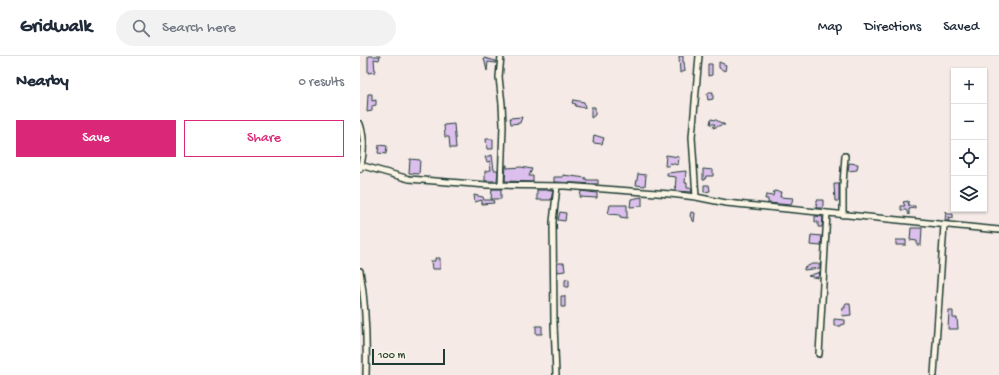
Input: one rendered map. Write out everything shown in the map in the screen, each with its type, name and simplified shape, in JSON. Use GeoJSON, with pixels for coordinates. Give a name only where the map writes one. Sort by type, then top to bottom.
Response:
{"type":"FeatureCollection","features":[{"type":"Feature","properties":{"kind":"street"},"geometry":{"type":"LineString","coordinates":[[501,56],[499,77],[503,125],[501,185]]}},
{"type":"Feature","properties":{"kind":"street"},"geometry":{"type":"LineString","coordinates":[[696,197],[692,137],[699,56]]}},
{"type":"Feature","properties":{"kind":"street"},"geometry":{"type":"LineString","coordinates":[[360,124],[364,150],[360,167],[409,179],[501,185],[557,186],[696,197],[726,203],[999,230]]}},
{"type":"Feature","properties":{"kind":"street"},"geometry":{"type":"LineString","coordinates":[[843,215],[845,156]]}},
{"type":"Feature","properties":{"kind":"street"},"geometry":{"type":"LineString","coordinates":[[556,375],[553,222],[557,186]]}},
{"type":"Feature","properties":{"kind":"street"},"geometry":{"type":"LineString","coordinates":[[819,354],[827,213]]}},
{"type":"Feature","properties":{"kind":"street"},"geometry":{"type":"LineString","coordinates":[[934,375],[944,225]]}},
{"type":"Feature","properties":{"kind":"street"},"geometry":{"type":"LineString","coordinates":[[360,271],[364,295],[367,337],[366,375]]}},
{"type":"Feature","properties":{"kind":"building"},"geometry":{"type":"Polygon","coordinates":[[[368,56],[380,56],[379,60],[374,59],[375,72],[368,73],[368,56]]]}},
{"type":"Feature","properties":{"kind":"building"},"geometry":{"type":"Polygon","coordinates":[[[679,56],[683,56],[685,71],[680,73],[679,56]]]}},
{"type":"Feature","properties":{"kind":"building"},"geometry":{"type":"Polygon","coordinates":[[[484,58],[496,61],[496,63],[488,62],[487,71],[484,58]]]}},
{"type":"Feature","properties":{"kind":"building"},"geometry":{"type":"Polygon","coordinates":[[[719,62],[726,65],[725,71],[719,68],[719,62]]]}},
{"type":"Feature","properties":{"kind":"building"},"geometry":{"type":"Polygon","coordinates":[[[708,64],[712,64],[712,75],[708,76],[708,64]]]}},
{"type":"Feature","properties":{"kind":"building"},"geometry":{"type":"Polygon","coordinates":[[[709,92],[713,92],[713,99],[708,100],[707,94],[709,92]]]}},
{"type":"Feature","properties":{"kind":"building"},"geometry":{"type":"Polygon","coordinates":[[[368,94],[372,94],[372,101],[376,100],[376,105],[372,106],[372,111],[367,112],[368,94]]]}},
{"type":"Feature","properties":{"kind":"building"},"geometry":{"type":"Polygon","coordinates":[[[573,100],[584,102],[585,108],[575,106],[576,104],[572,103],[573,100]]]}},
{"type":"Feature","properties":{"kind":"building"},"geometry":{"type":"Polygon","coordinates":[[[591,107],[595,107],[595,115],[591,118],[591,107]]]}},
{"type":"Feature","properties":{"kind":"building"},"geometry":{"type":"Polygon","coordinates":[[[522,117],[520,123],[511,124],[510,118],[522,117]]]}},
{"type":"Feature","properties":{"kind":"building"},"geometry":{"type":"Polygon","coordinates":[[[711,119],[725,125],[713,128],[715,124],[710,124],[711,119]]]}},
{"type":"Feature","properties":{"kind":"building"},"geometry":{"type":"Polygon","coordinates":[[[454,124],[456,148],[450,148],[449,137],[445,137],[444,125],[454,124]]]}},
{"type":"Feature","properties":{"kind":"building"},"geometry":{"type":"Polygon","coordinates":[[[594,135],[604,138],[602,144],[593,143],[594,135]]]}},
{"type":"Feature","properties":{"kind":"building"},"geometry":{"type":"Polygon","coordinates":[[[486,139],[493,139],[493,149],[487,149],[486,139]]]}},
{"type":"Feature","properties":{"kind":"building"},"geometry":{"type":"Polygon","coordinates":[[[379,145],[387,146],[386,154],[378,153],[379,145]]]}},
{"type":"Feature","properties":{"kind":"building"},"geometry":{"type":"Polygon","coordinates":[[[492,155],[494,170],[498,170],[497,181],[485,181],[485,171],[491,170],[490,161],[487,162],[485,157],[492,155]]]}},
{"type":"Feature","properties":{"kind":"building"},"geometry":{"type":"Polygon","coordinates":[[[666,155],[679,157],[678,165],[670,163],[669,166],[665,166],[666,155]]]}},
{"type":"Feature","properties":{"kind":"building"},"geometry":{"type":"Polygon","coordinates":[[[410,159],[420,160],[419,174],[409,173],[410,159]]]}},
{"type":"Feature","properties":{"kind":"building"},"geometry":{"type":"Polygon","coordinates":[[[849,163],[858,164],[857,170],[848,171],[849,163]]]}},
{"type":"Feature","properties":{"kind":"building"},"geometry":{"type":"Polygon","coordinates":[[[506,165],[507,168],[521,167],[532,169],[529,176],[533,176],[533,182],[505,181],[506,165]]]}},
{"type":"Feature","properties":{"kind":"building"},"geometry":{"type":"Polygon","coordinates":[[[703,169],[713,170],[713,176],[706,176],[705,180],[703,180],[703,169]]]}},
{"type":"Feature","properties":{"kind":"building"},"geometry":{"type":"Polygon","coordinates":[[[686,171],[685,183],[687,183],[687,188],[691,188],[692,192],[675,191],[676,177],[667,176],[667,173],[686,171]]]}},
{"type":"Feature","properties":{"kind":"building"},"geometry":{"type":"Polygon","coordinates":[[[638,174],[646,175],[645,186],[636,185],[638,174]]]}},
{"type":"Feature","properties":{"kind":"building"},"geometry":{"type":"Polygon","coordinates":[[[563,175],[586,178],[586,180],[598,180],[598,184],[554,182],[554,177],[563,177],[563,175]]]}},
{"type":"Feature","properties":{"kind":"building"},"geometry":{"type":"Polygon","coordinates":[[[834,184],[839,184],[839,201],[835,201],[834,184]]]}},
{"type":"Feature","properties":{"kind":"building"},"geometry":{"type":"Polygon","coordinates":[[[704,185],[709,185],[710,191],[704,192],[704,185]]]}},
{"type":"Feature","properties":{"kind":"building"},"geometry":{"type":"Polygon","coordinates":[[[492,189],[501,189],[501,199],[491,199],[492,189]]]}},
{"type":"Feature","properties":{"kind":"building"},"geometry":{"type":"Polygon","coordinates":[[[537,190],[553,190],[551,200],[537,200],[537,190]]]}},
{"type":"Feature","properties":{"kind":"building"},"geometry":{"type":"Polygon","coordinates":[[[581,191],[597,193],[597,198],[580,197],[581,191]]]}},
{"type":"Feature","properties":{"kind":"building"},"geometry":{"type":"Polygon","coordinates":[[[774,191],[781,192],[780,197],[793,198],[791,205],[768,203],[768,199],[765,199],[766,195],[773,196],[774,191]]]}},
{"type":"Feature","properties":{"kind":"building"},"geometry":{"type":"Polygon","coordinates":[[[474,195],[483,197],[484,200],[493,200],[494,203],[482,204],[482,200],[475,202],[474,195]]]}},
{"type":"Feature","properties":{"kind":"building"},"geometry":{"type":"Polygon","coordinates":[[[642,197],[642,206],[630,207],[631,199],[642,197]]]}},
{"type":"Feature","properties":{"kind":"building"},"geometry":{"type":"Polygon","coordinates":[[[817,200],[823,200],[823,208],[816,208],[817,200]]]}},
{"type":"Feature","properties":{"kind":"building"},"geometry":{"type":"Polygon","coordinates":[[[908,201],[909,206],[915,206],[915,208],[909,209],[909,215],[906,210],[901,210],[901,206],[905,206],[903,202],[908,201]]]}},
{"type":"Feature","properties":{"kind":"building"},"geometry":{"type":"Polygon","coordinates":[[[610,205],[627,205],[627,218],[620,217],[620,215],[608,214],[610,205]]]}},
{"type":"Feature","properties":{"kind":"building"},"geometry":{"type":"Polygon","coordinates":[[[946,211],[948,214],[953,214],[953,218],[948,217],[949,221],[945,221],[946,211]]]}},
{"type":"Feature","properties":{"kind":"building"},"geometry":{"type":"Polygon","coordinates":[[[560,212],[566,213],[565,221],[558,220],[560,212]]]}},
{"type":"Feature","properties":{"kind":"building"},"geometry":{"type":"Polygon","coordinates":[[[691,212],[695,213],[694,222],[690,216],[691,212]]]}},
{"type":"Feature","properties":{"kind":"building"},"geometry":{"type":"Polygon","coordinates":[[[815,216],[823,217],[822,227],[818,227],[818,222],[815,222],[815,216]]]}},
{"type":"Feature","properties":{"kind":"building"},"geometry":{"type":"Polygon","coordinates":[[[911,228],[922,228],[921,245],[917,245],[917,241],[910,240],[911,228]]]}},
{"type":"Feature","properties":{"kind":"building"},"geometry":{"type":"Polygon","coordinates":[[[811,235],[822,236],[821,246],[810,245],[811,235]]]}},
{"type":"Feature","properties":{"kind":"building"},"geometry":{"type":"Polygon","coordinates":[[[896,240],[906,240],[906,245],[896,245],[896,240]]]}},
{"type":"Feature","properties":{"kind":"building"},"geometry":{"type":"Polygon","coordinates":[[[435,258],[440,258],[440,269],[432,269],[431,261],[435,261],[435,258]]]}},
{"type":"Feature","properties":{"kind":"building"},"geometry":{"type":"Polygon","coordinates":[[[557,263],[564,263],[565,271],[558,272],[557,263]]]}},
{"type":"Feature","properties":{"kind":"building"},"geometry":{"type":"Polygon","coordinates":[[[812,264],[820,264],[820,268],[804,270],[804,268],[812,264]]]}},
{"type":"Feature","properties":{"kind":"building"},"geometry":{"type":"Polygon","coordinates":[[[820,272],[818,278],[808,276],[820,272]]]}},
{"type":"Feature","properties":{"kind":"building"},"geometry":{"type":"Polygon","coordinates":[[[569,279],[569,287],[565,287],[565,280],[569,279]]]}},
{"type":"Feature","properties":{"kind":"building"},"geometry":{"type":"Polygon","coordinates":[[[561,296],[565,296],[565,307],[561,307],[561,296]]]}},
{"type":"Feature","properties":{"kind":"building"},"geometry":{"type":"Polygon","coordinates":[[[845,304],[850,304],[851,315],[842,316],[845,304]]]}},
{"type":"Feature","properties":{"kind":"building"},"geometry":{"type":"Polygon","coordinates":[[[949,311],[953,311],[953,318],[957,318],[958,329],[948,329],[949,311]]]}},
{"type":"Feature","properties":{"kind":"building"},"geometry":{"type":"Polygon","coordinates":[[[834,319],[845,320],[845,324],[841,326],[834,326],[834,319]]]}},
{"type":"Feature","properties":{"kind":"building"},"geometry":{"type":"Polygon","coordinates":[[[536,326],[542,326],[542,334],[536,334],[536,326]]]}}]}
